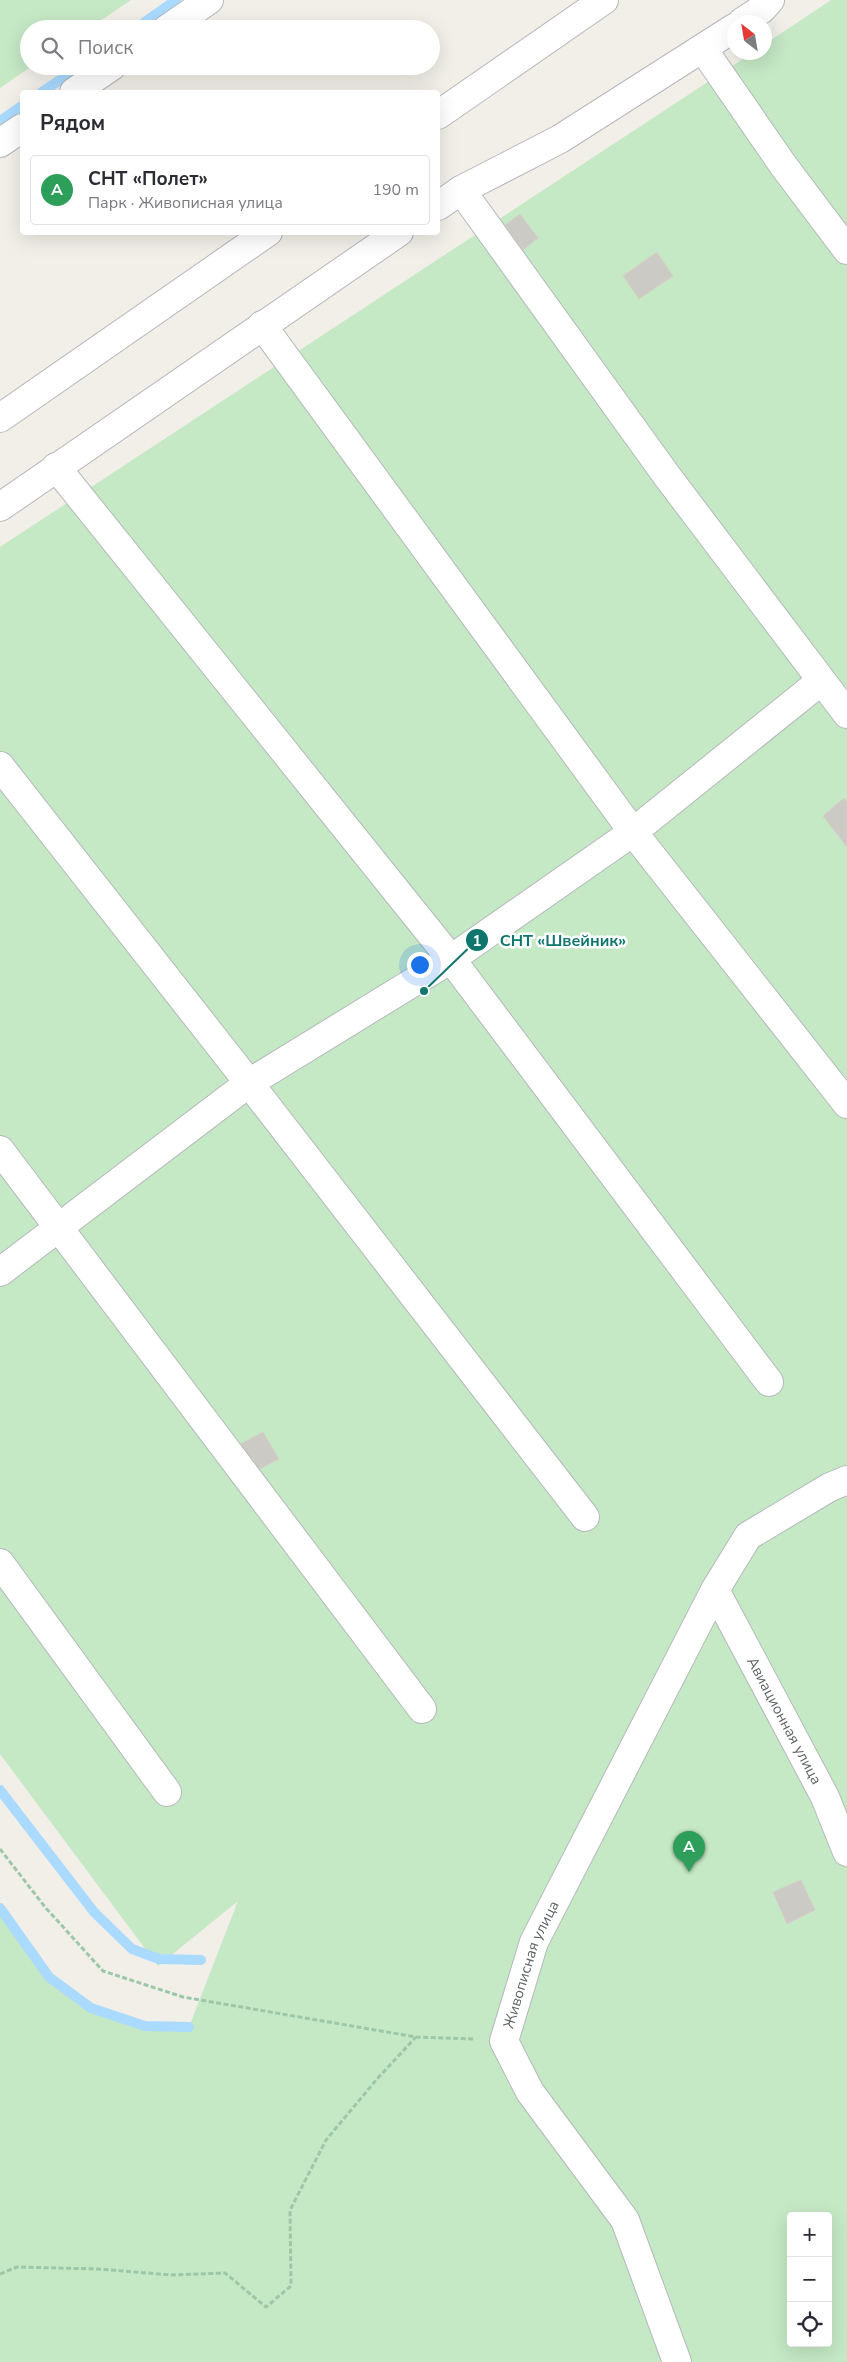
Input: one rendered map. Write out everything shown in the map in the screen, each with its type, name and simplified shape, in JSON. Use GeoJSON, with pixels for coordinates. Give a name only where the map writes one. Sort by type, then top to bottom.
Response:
{"type":"FeatureCollection","features":[{"type":"Feature","properties":{"kind":"street"},"geometry":{"type":"LineString","coordinates":[[180,20],[208,0]]}},
{"type":"Feature","properties":{"kind":"street"},"geometry":{"type":"LineString","coordinates":[[440,114],[604,0]]}},
{"type":"Feature","properties":{"kind":"street"},"geometry":{"type":"LineString","coordinates":[[753,15],[762,9],[770,0]]}},
{"type":"Feature","properties":{"kind":"street"},"geometry":{"type":"LineString","coordinates":[[440,205],[461,190],[560,139],[727,33]]}},
{"type":"Feature","properties":{"kind":"street"},"geometry":{"type":"LineString","coordinates":[[703,49],[847,250]]}},
{"type":"Feature","properties":{"kind":"street"},"geometry":{"type":"LineString","coordinates":[[77,90],[99,75]]}},
{"type":"Feature","properties":{"kind":"street"},"geometry":{"type":"LineString","coordinates":[[0,143],[20,129]]}},
{"type":"Feature","properties":{"kind":"street"},"geometry":{"type":"LineString","coordinates":[[461,190],[667,476],[847,714]]}},
{"type":"Feature","properties":{"kind":"street"},"geometry":{"type":"LineString","coordinates":[[0,418],[264,235]]}},
{"type":"Feature","properties":{"kind":"street"},"geometry":{"type":"LineString","coordinates":[[0,507],[394,235]]}},
{"type":"Feature","properties":{"kind":"street"},"geometry":{"type":"LineString","coordinates":[[262,325],[633,832],[847,1104]]}},
{"type":"Feature","properties":{"kind":"street"},"geometry":{"type":"LineString","coordinates":[[56,467],[451,959],[769,1382]]}},
{"type":"Feature","properties":{"kind":"street"},"geometry":{"type":"LineString","coordinates":[[0,1272],[57,1227],[250,1083],[451,959],[633,832],[821,681]]}},
{"type":"Feature","properties":{"kind":"street"},"geometry":{"type":"LineString","coordinates":[[0,766],[250,1083],[585,1517]]}},
{"type":"Feature","properties":{"kind":"street"},"geometry":{"type":"LineString","coordinates":[[0,1150],[422,1710]]}},
{"type":"Feature","properties":{"kind":"street","name":"Живописная улица"},"geometry":{"type":"LineString","coordinates":[[677,2362],[625,2220],[530,2092],[504,2041],[534,1942],[715,1590],[748,1536],[830,1487],[847,1480]]}},
{"type":"Feature","properties":{"kind":"street"},"geometry":{"type":"LineString","coordinates":[[0,1563],[167,1792]]}},
{"type":"Feature","properties":{"kind":"street","name":"Авиационная улица"},"geometry":{"type":"LineString","coordinates":[[715,1590],[826,1797],[847,1852]]}},
{"type":"Feature","properties":{"kind":"path"},"geometry":{"type":"LineString","coordinates":[[0,1849],[44,1908],[103,1971],[183,1997],[416,2037],[504,2041]]}},
{"type":"Feature","properties":{"kind":"path"},"geometry":{"type":"LineString","coordinates":[[0,2274],[17,2267],[99,2269],[171,2275],[225,2273],[266,2307],[291,2286],[290,2210],[326,2140],[377,2079],[416,2037]]}},
{"type":"Feature","properties":{"kind":"green space"},"geometry":{"type":"Polygon","coordinates":[[[0,0],[131,0],[101,20],[20,20],[20,74],[0,88],[0,0]]]}},
{"type":"Feature","properties":{"kind":"green space"},"geometry":{"type":"Polygon","coordinates":[[[831,0],[847,0],[847,2362],[0,2362],[0,1909],[49,1977],[91,2008],[145,2026],[189,2027],[238,1901],[158,1966],[0,1754],[0,547],[741,60],[772,60],[772,39],[831,0]]]}},
{"type":"Feature","properties":{"kind":"building"},"geometry":{"type":"Polygon","coordinates":[[[520,214],[538,238],[523,250],[505,225],[520,214]]]}},
{"type":"Feature","properties":{"kind":"building"},"geometry":{"type":"Polygon","coordinates":[[[657,252],[673,276],[639,299],[623,276],[657,252]]]}},
{"type":"Feature","properties":{"kind":"building"},"geometry":{"type":"Polygon","coordinates":[[[844,798],[847,802],[847,847],[823,816],[844,798]]]}},
{"type":"Feature","properties":{"kind":"building"},"geometry":{"type":"Polygon","coordinates":[[[263,1432],[279,1459],[252,1473],[237,1446],[263,1432]]]}},
{"type":"Feature","properties":{"kind":"building"},"geometry":{"type":"Polygon","coordinates":[[[801,1880],[815,1910],[787,1924],[773,1892],[801,1880]]]}},
{"type":"Feature","properties":{"kind":"waterway"},"geometry":{"type":"LineString","coordinates":[[148,20],[176,0]]}},
{"type":"Feature","properties":{"kind":"waterway"},"geometry":{"type":"LineString","coordinates":[[45,90],[68,75]]}},
{"type":"Feature","properties":{"kind":"waterway"},"geometry":{"type":"LineString","coordinates":[[0,121],[20,107]]}},
{"type":"Feature","properties":{"kind":"waterway"},"geometry":{"type":"LineString","coordinates":[[0,1790],[94,1912],[132,1949],[159,1959],[201,1960]]}},
{"type":"Feature","properties":{"kind":"waterway"},"geometry":{"type":"LineString","coordinates":[[0,1908],[49,1977],[91,2008],[145,2026],[189,2027]]}},
{"type":"Feature","properties":{"kind":"place","name":"СНТ «Швейник»"},"geometry":{"type":"Point","coordinates":[424,991]}},
{"type":"Feature","properties":{"kind":"place","name":"СНТ «Полет»"},"geometry":{"type":"Point","coordinates":[689,1872]}}]}
